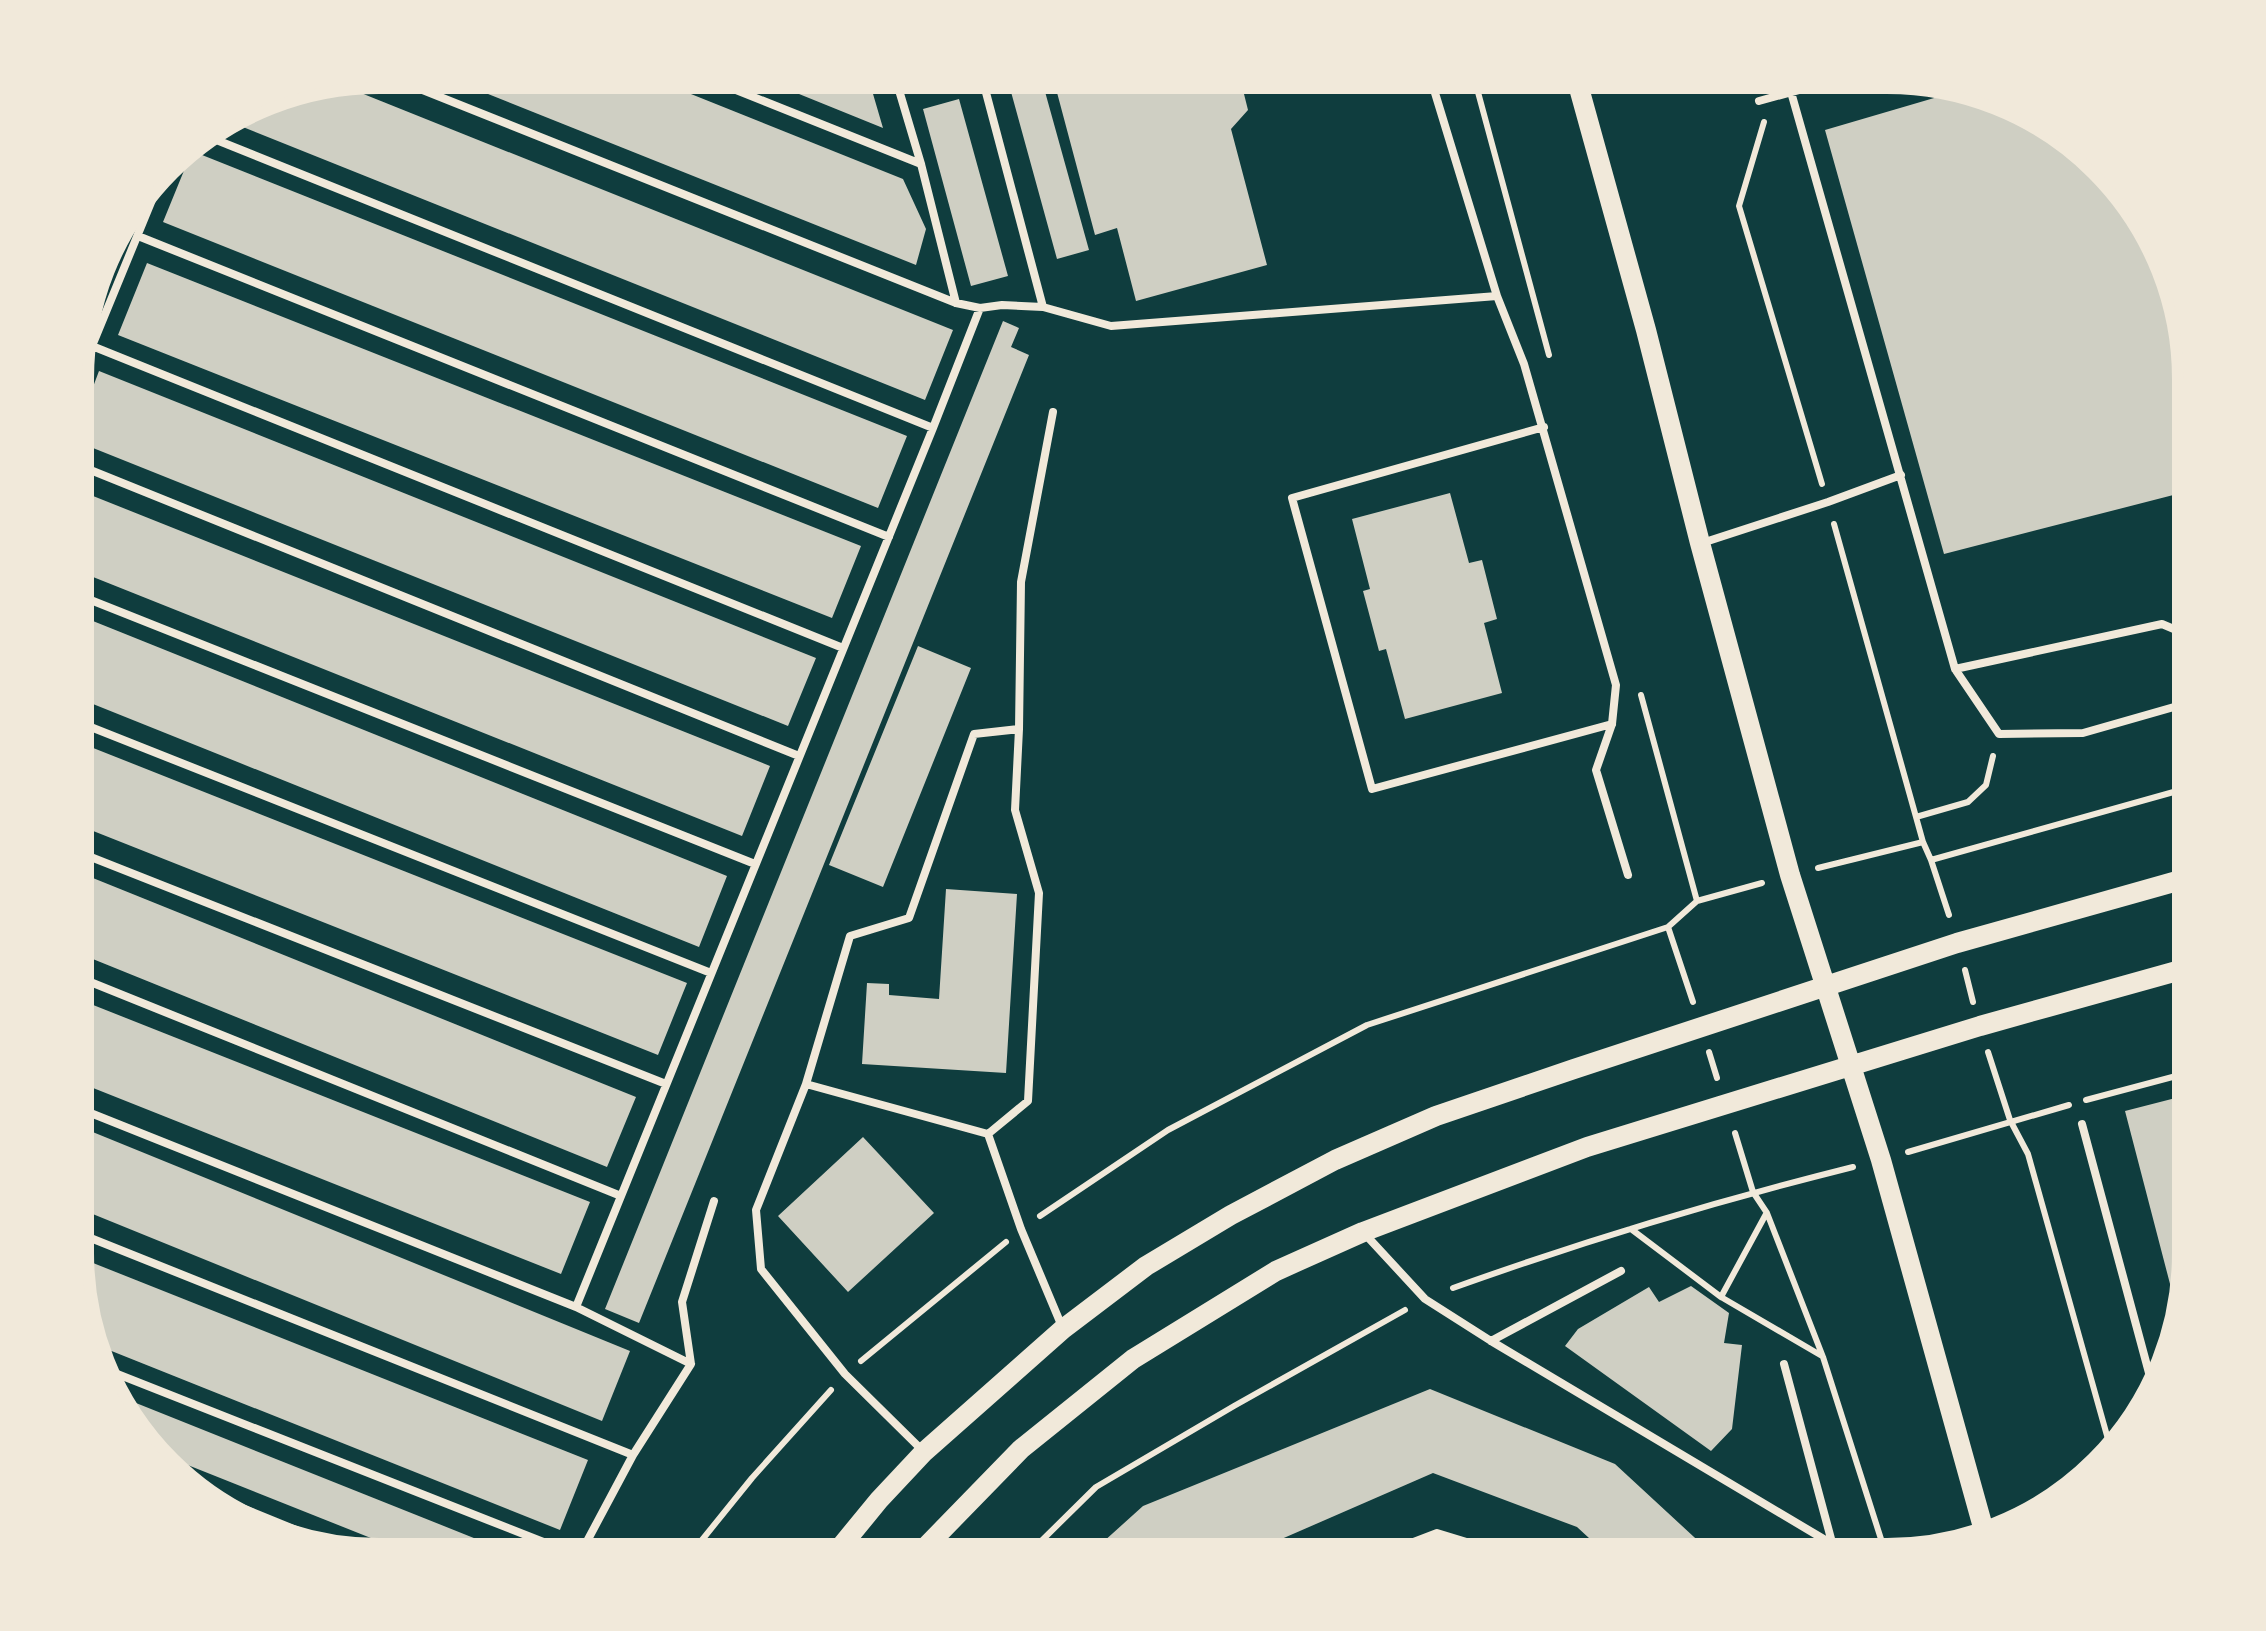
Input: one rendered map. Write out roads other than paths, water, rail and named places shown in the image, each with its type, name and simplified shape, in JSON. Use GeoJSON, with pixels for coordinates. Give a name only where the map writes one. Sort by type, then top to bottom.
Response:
{"type":"FeatureCollection","features":[{"type":"Feature","properties":{"kind":"main road"},"geometry":{"type":"LineString","coordinates":[[1579,88],[1790,875],[1881,1160],[1983,1527]]}},
{"type":"Feature","properties":{"kind":"main road"},"geometry":{"type":"LineString","coordinates":[[843,1543],[924,1452],[1063,1329],[1146,1266],[1230,1215],[1335,1160],[1436,1116],[1825,986],[1957,943],[2178,881]]}},
{"type":"Feature","properties":{"kind":"main road"},"geometry":{"type":"LineString","coordinates":[[928,1543],[1021,1449],[1133,1359],[1276,1272],[1363,1232],[1587,1147],[1980,1026],[2178,971]]}},
{"type":"Feature","properties":{"kind":"lane"},"geometry":{"type":"LineString","coordinates":[[417,88],[956,303],[980,308],[1002,304],[1044,306],[1111,326],[1497,296]]}},
{"type":"Feature","properties":{"kind":"lane"},"geometry":{"type":"LineString","coordinates":[[731,88],[920,164]]}},
{"type":"Feature","properties":{"kind":"lane"},"geometry":{"type":"LineString","coordinates":[[898,88],[956,303]]}},
{"type":"Feature","properties":{"kind":"lane"},"geometry":{"type":"LineString","coordinates":[[985,88],[1044,306]]}},
{"type":"Feature","properties":{"kind":"lane"},"geometry":{"type":"LineString","coordinates":[[1433,88],[1497,296],[1544,427],[1616,686],[1612,724],[1596,770],[1628,874]]}},
{"type":"Feature","properties":{"kind":"lane"},"geometry":{"type":"LineString","coordinates":[[1759,101],[1805,88]]}},
{"type":"Feature","properties":{"kind":"lane"},"geometry":{"type":"LineString","coordinates":[[1791,92],[1955,669],[1999,734],[2083,733],[2178,706]]}},
{"type":"Feature","properties":{"kind":"lane"},"geometry":{"type":"LineString","coordinates":[[214,139],[933,428]]}},
{"type":"Feature","properties":{"kind":"lane"},"geometry":{"type":"LineString","coordinates":[[89,354],[155,193]]}},
{"type":"Feature","properties":{"kind":"lane"},"geometry":{"type":"LineString","coordinates":[[138,236],[888,537]]}},
{"type":"Feature","properties":{"kind":"lane"},"geometry":{"type":"LineString","coordinates":[[576,1307],[980,308]]}},
{"type":"Feature","properties":{"kind":"lane"},"geometry":{"type":"LineString","coordinates":[[92,346],[843,648]]}},
{"type":"Feature","properties":{"kind":"lane"},"geometry":{"type":"LineString","coordinates":[[988,1134],[1028,1100],[1039,893],[1014,810],[1021,582],[1053,412]]}},
{"type":"Feature","properties":{"kind":"lane"},"geometry":{"type":"LineString","coordinates":[[1544,427],[1292,498],[1372,788],[1612,724]]}},
{"type":"Feature","properties":{"kind":"lane"},"geometry":{"type":"LineString","coordinates":[[88,469],[799,756]]}},
{"type":"Feature","properties":{"kind":"lane"},"geometry":{"type":"LineString","coordinates":[[1700,543],[1901,474]]}},
{"type":"Feature","properties":{"kind":"lane"},"geometry":{"type":"LineString","coordinates":[[88,599],[755,864]]}},
{"type":"Feature","properties":{"kind":"lane"},"geometry":{"type":"LineString","coordinates":[[1955,669],[2162,624],[2178,631]]}},
{"type":"Feature","properties":{"kind":"lane"},"geometry":{"type":"LineString","coordinates":[[88,726],[711,972]]}},
{"type":"Feature","properties":{"kind":"lane"},"geometry":{"type":"LineString","coordinates":[[924,1452],[845,1374],[761,1270],[756,1210],[806,1084],[850,936],[909,918],[974,734],[1019,729]]}},
{"type":"Feature","properties":{"kind":"lane"},"geometry":{"type":"LineString","coordinates":[[88,856],[666,1084]]}},
{"type":"Feature","properties":{"kind":"lane"},"geometry":{"type":"LineString","coordinates":[[88,981],[621,1196]]}},
{"type":"Feature","properties":{"kind":"lane"},"geometry":{"type":"LineString","coordinates":[[806,1084],[988,1134]]}},
{"type":"Feature","properties":{"kind":"lane"},"geometry":{"type":"LineString","coordinates":[[88,1112],[576,1307],[691,1364]]}},
{"type":"Feature","properties":{"kind":"lane"},"geometry":{"type":"LineString","coordinates":[[2082,1124],[2150,1376]]}},
{"type":"Feature","properties":{"kind":"lane"},"geometry":{"type":"LineString","coordinates":[[988,1134],[1021,1229],[1063,1329]]}},
{"type":"Feature","properties":{"kind":"lane"},"geometry":{"type":"LineString","coordinates":[[586,1543],[633,1455],[691,1364],[682,1302],[714,1201]]}},
{"type":"Feature","properties":{"kind":"lane"},"geometry":{"type":"LineString","coordinates":[[1363,1232],[1425,1299],[1832,1544]]}},
{"type":"Feature","properties":{"kind":"lane"},"geometry":{"type":"LineString","coordinates":[[88,1237],[633,1455]]}},
{"type":"Feature","properties":{"kind":"lane"},"geometry":{"type":"LineString","coordinates":[[1491,1341],[1621,1271]]}},
{"type":"Feature","properties":{"kind":"lane"},"geometry":{"type":"LineString","coordinates":[[1784,1364],[1832,1544]]}},
{"type":"Feature","properties":{"kind":"lane"},"geometry":{"type":"LineString","coordinates":[[114,1372],[541,1543]]}},
{"type":"Feature","properties":{"kind":"lane"},"geometry":{"type":"LineString","coordinates":[[237,1506],[304,1533]]}},
{"type":"Feature","properties":{"kind":"lane"},"geometry":{"type":"LineString","coordinates":[[1409,1544],[1437,1533],[1472,1544]]}}]}
